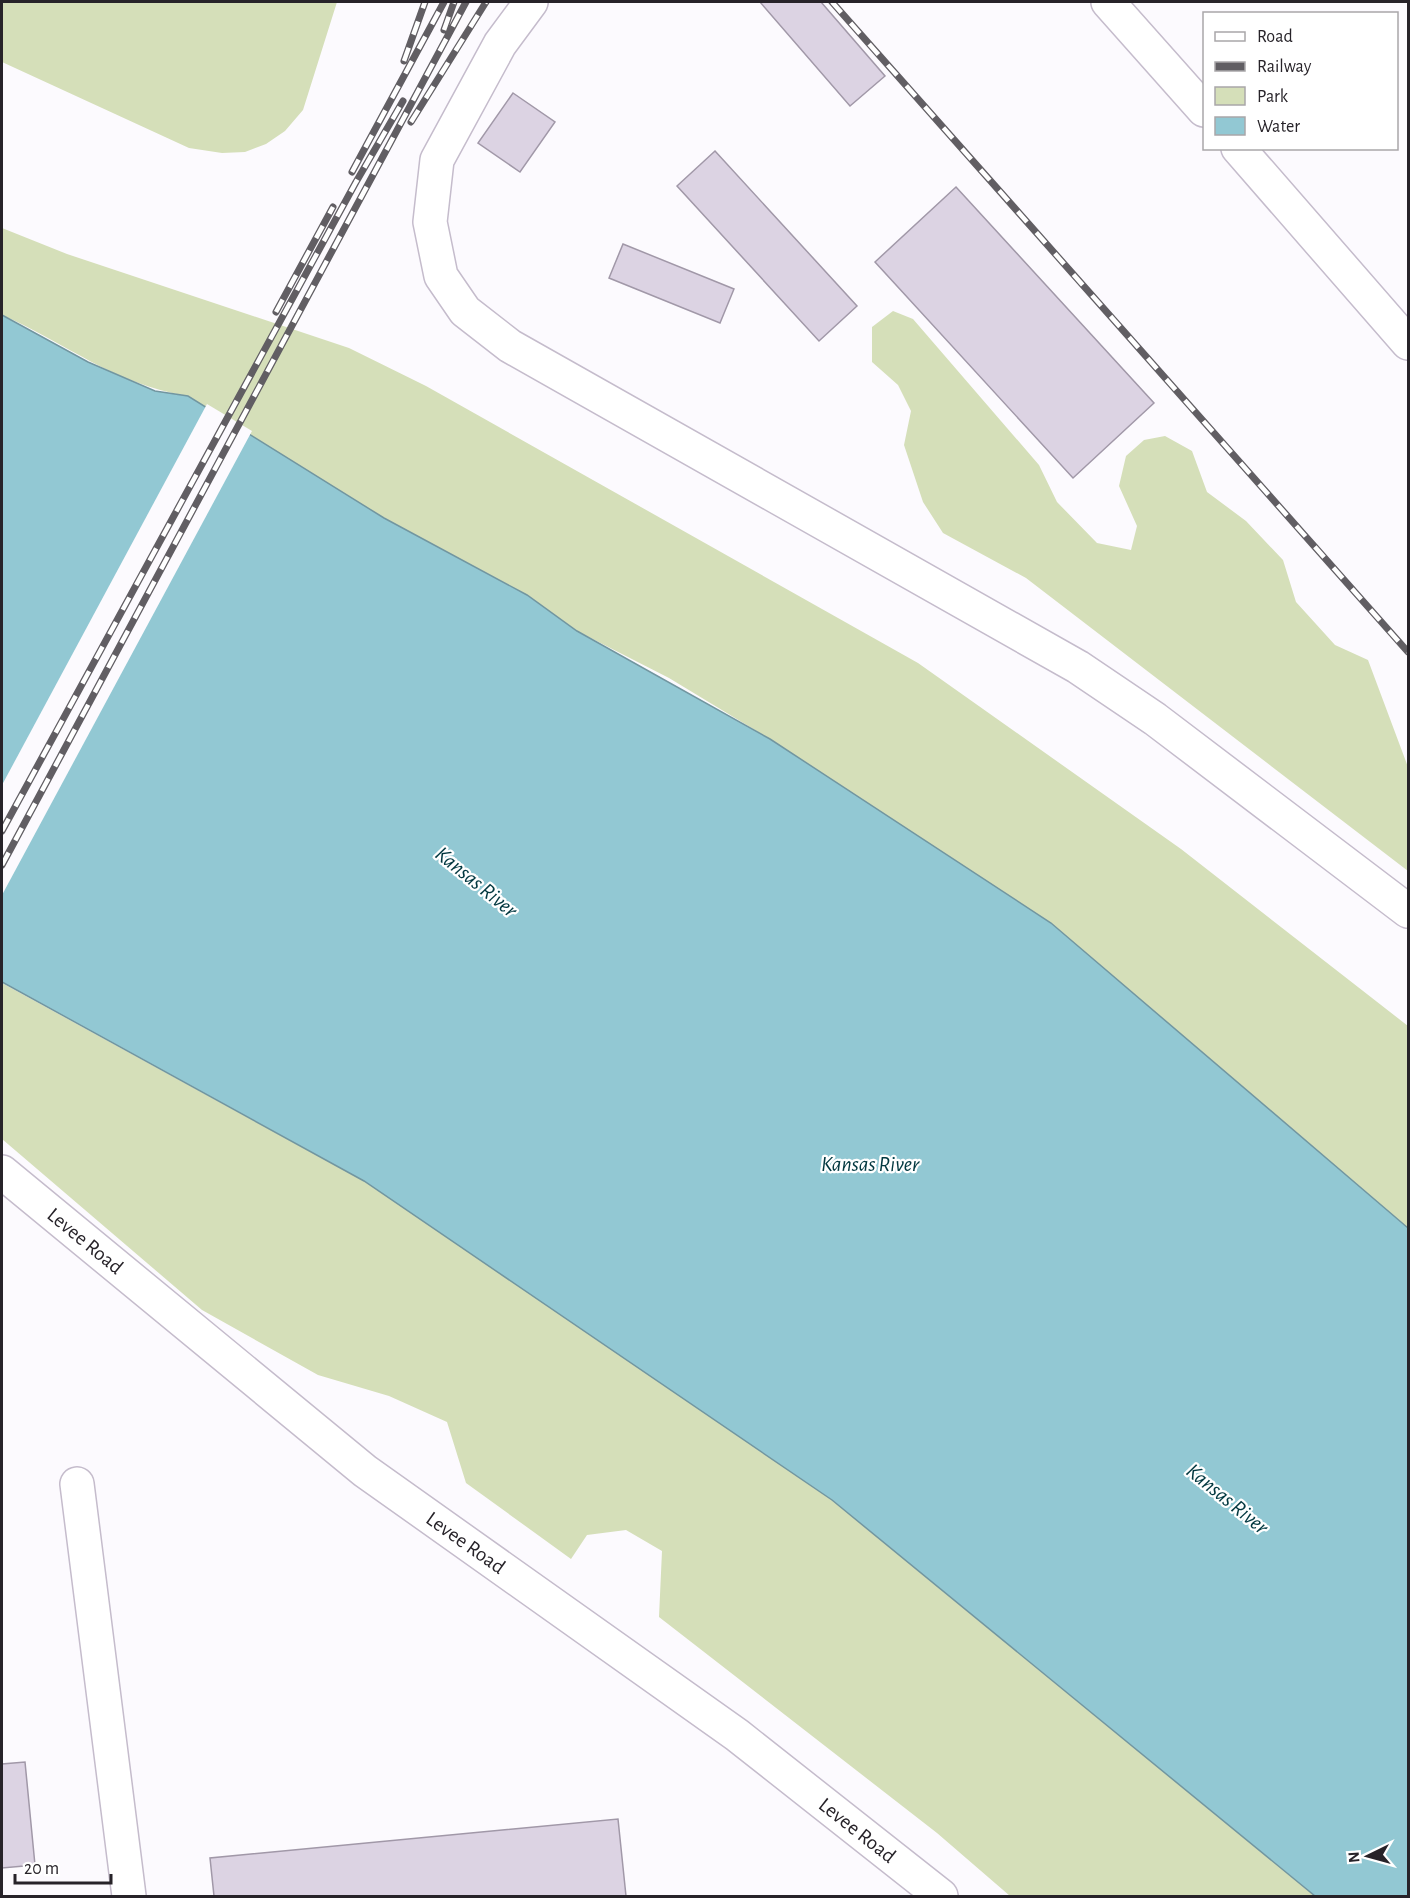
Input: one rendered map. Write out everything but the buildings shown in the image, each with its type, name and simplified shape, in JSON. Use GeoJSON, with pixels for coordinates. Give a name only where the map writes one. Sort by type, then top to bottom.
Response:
{"type":"FeatureCollection","features":[{"type":"Feature","properties":{"kind":"street"},"geometry":{"type":"LineString","coordinates":[[531,2],[500,44],[437,160],[430,222],[441,276],[465,311],[510,346],[1078,667],[1155,719],[1408,911]]}},
{"type":"Feature","properties":{"kind":"street"},"geometry":{"type":"LineString","coordinates":[[1108,2],[1203,109]]}},
{"type":"Feature","properties":{"kind":"street"},"geometry":{"type":"LineString","coordinates":[[1240,150],[1408,342]]}},
{"type":"Feature","properties":{"kind":"street","name":"Levee Road"},"geometry":{"type":"LineString","coordinates":[[2,1173],[365,1471],[737,1735],[941,1896]]}},
{"type":"Feature","properties":{"kind":"street"},"geometry":{"type":"LineString","coordinates":[[77,1484],[129,1896]]}},
{"type":"Feature","properties":{"kind":"green space"},"geometry":{"type":"Polygon","coordinates":[[[2,2],[337,2],[303,110],[285,131],[266,144],[245,152],[222,153],[189,148],[2,62],[2,2]]]}},
{"type":"Feature","properties":{"kind":"green space"},"geometry":{"type":"Polygon","coordinates":[[[2,228],[67,254],[349,348],[426,386],[918,663],[1181,849],[1408,1026],[1408,1228],[1051,923],[770,739],[669,678],[577,631],[527,595],[384,518],[188,396],[161,390],[114,373],[2,315],[2,228]]]}},
{"type":"Feature","properties":{"kind":"green space"},"geometry":{"type":"Polygon","coordinates":[[[893,311],[913,319],[1039,465],[1057,502],[1097,543],[1131,550],[1137,526],[1119,486],[1126,456],[1144,440],[1165,436],[1192,451],[1207,492],[1246,521],[1283,560],[1296,602],[1335,645],[1368,660],[1408,767],[1408,871],[1026,578],[943,533],[923,502],[904,445],[911,411],[898,385],[872,362],[872,327],[893,311]]]}},
{"type":"Feature","properties":{"kind":"green space"},"geometry":{"type":"Polygon","coordinates":[[[2,983],[364,1181],[832,1500],[1315,1896],[1010,1896],[937,1833],[659,1617],[662,1551],[626,1530],[587,1535],[571,1559],[466,1483],[447,1422],[389,1396],[318,1375],[202,1310],[2,1139],[2,983]]]}},
{"type":"Feature","properties":{"kind":"water","name":"Kansas River"},"geometry":{"type":"Polygon","coordinates":[[[2,315],[88,362],[155,391],[188,396],[384,518],[527,595],[577,631],[770,739],[1051,923],[1408,1228],[1408,1896],[1315,1896],[832,1500],[364,1181],[2,982],[2,315]]]}},
{"type":"Feature","properties":{"kind":"pier"},"geometry":{"type":"Polygon","coordinates":[[[207,404],[252,431],[2,895],[2,785],[207,404]]]}},
{"type":"Feature","properties":{"kind":"railway"},"geometry":{"type":"LineString","coordinates":[[404,61],[425,2]]}},
{"type":"Feature","properties":{"kind":"railway"},"geometry":{"type":"LineString","coordinates":[[352,172],[444,2]]}},
{"type":"Feature","properties":{"kind":"railway"},"geometry":{"type":"LineString","coordinates":[[444,30],[454,2]]}},
{"type":"Feature","properties":{"kind":"railway"},"geometry":{"type":"LineString","coordinates":[[2,865],[466,2]]}},
{"type":"Feature","properties":{"kind":"railway"},"geometry":{"type":"LineString","coordinates":[[411,122],[486,2]]}},
{"type":"Feature","properties":{"kind":"railway"},"geometry":{"type":"LineString","coordinates":[[832,2],[1408,652]]}},
{"type":"Feature","properties":{"kind":"railway"},"geometry":{"type":"LineString","coordinates":[[2,831],[356,182],[403,101]]}},
{"type":"Feature","properties":{"kind":"railway"},"geometry":{"type":"LineString","coordinates":[[276,312],[333,207]]}}]}
